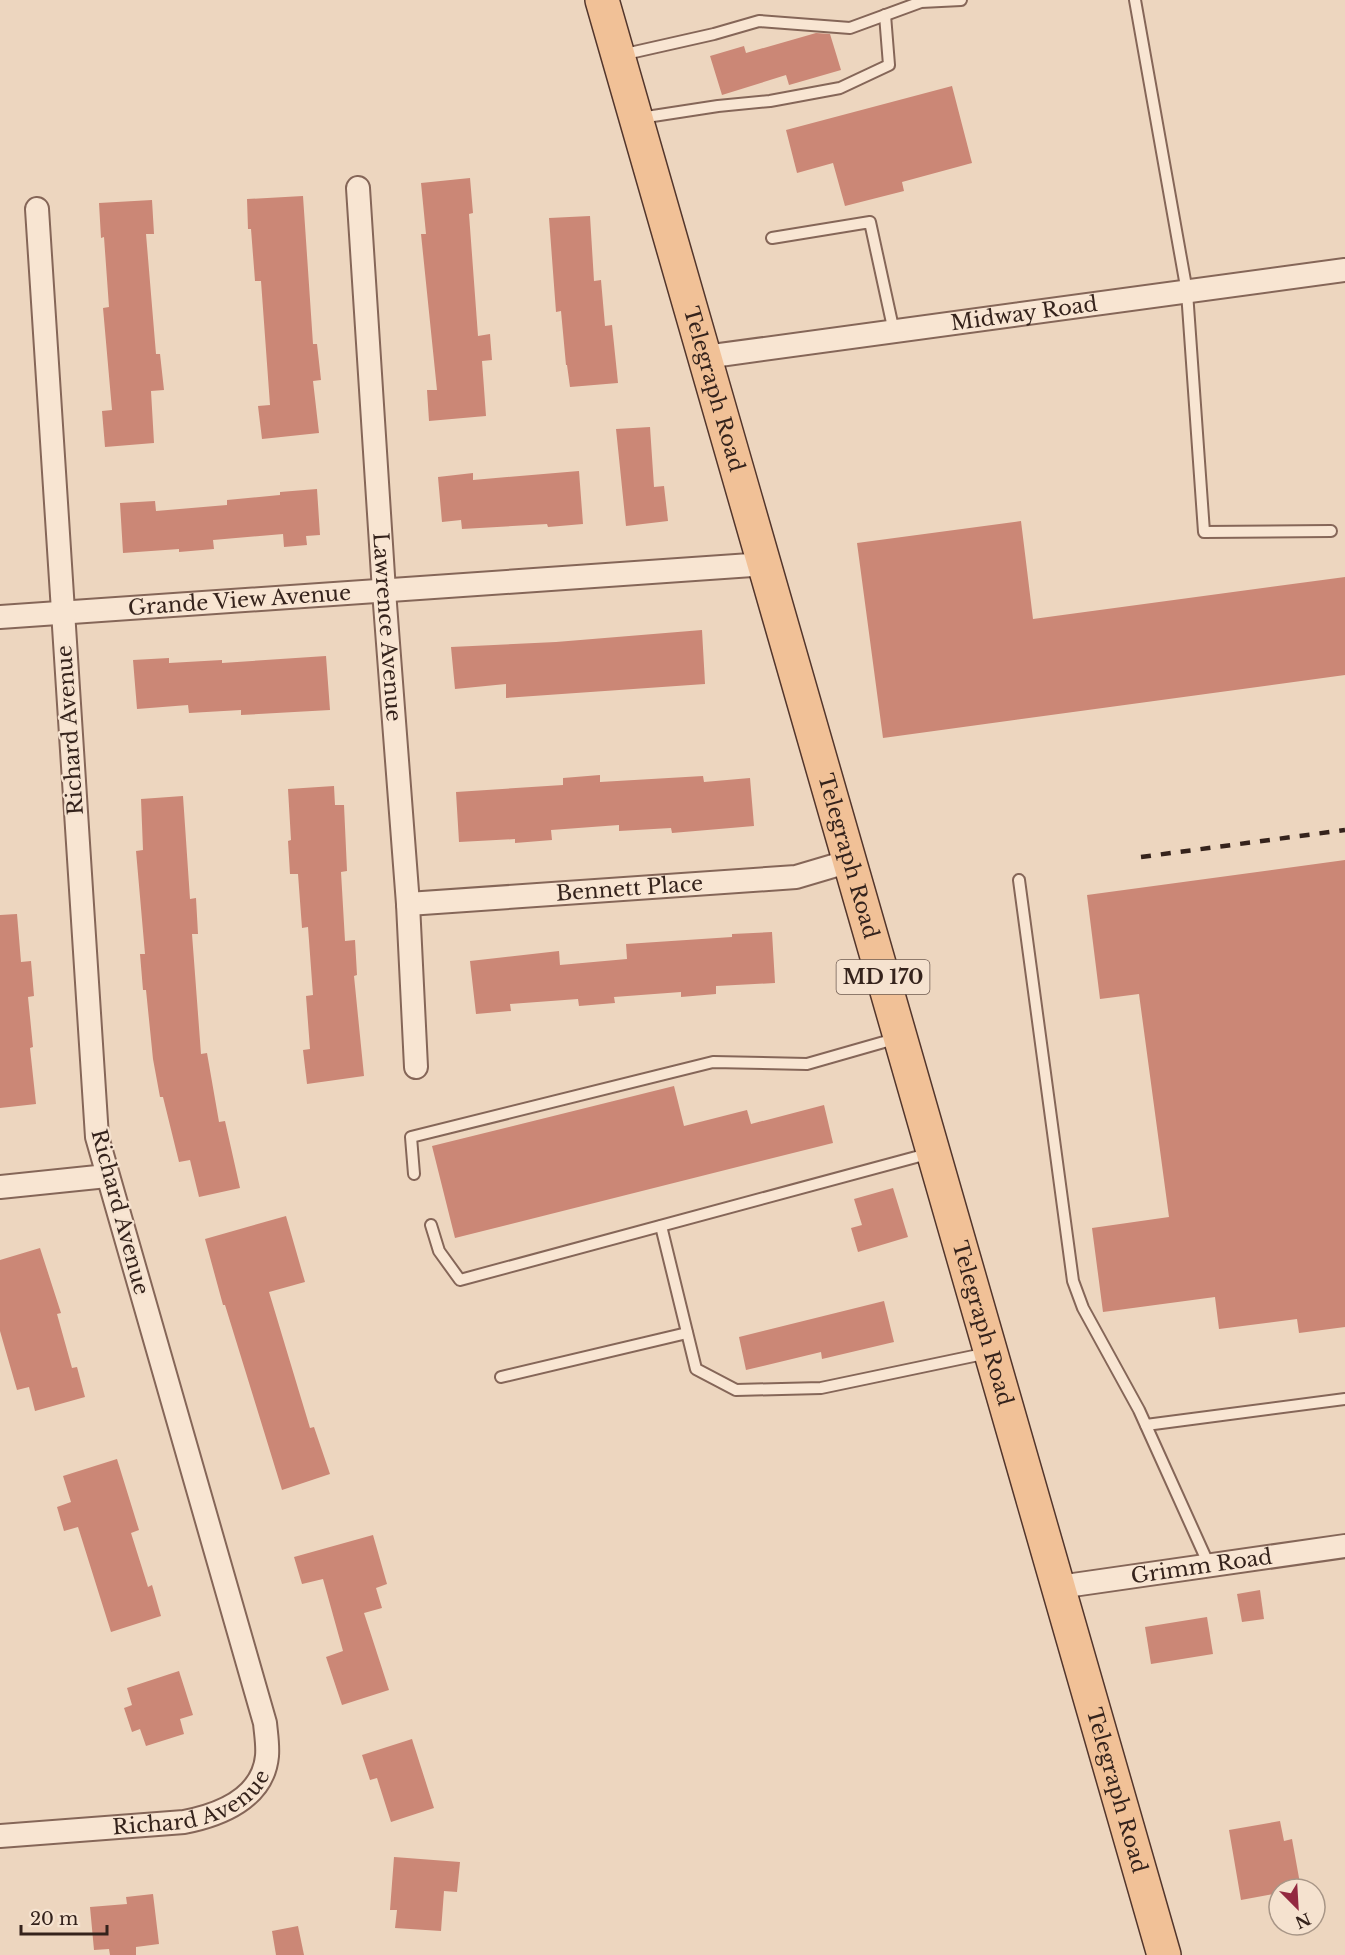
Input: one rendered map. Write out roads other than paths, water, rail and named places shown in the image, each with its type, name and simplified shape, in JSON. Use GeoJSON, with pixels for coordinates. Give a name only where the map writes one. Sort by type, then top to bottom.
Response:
{"type":"FeatureCollection","features":[{"type":"Feature","properties":{"kind":"main road","name":"Telegraph Road"},"geometry":{"type":"LineString","coordinates":[[602,0],[1164,1955]]}},
{"type":"Feature","properties":{"kind":"street","name":"Lawrence Avenue"},"geometry":{"type":"LineString","coordinates":[[358,188],[384,591],[408,904],[416,1067]]}},
{"type":"Feature","properties":{"kind":"street","name":"Richard Avenue"},"geometry":{"type":"LineString","coordinates":[[0,1836],[184,1822],[205,1818],[225,1811],[243,1799],[264,1770],[267,1757],[265,1723],[97,1137],[37,209]]}},
{"type":"Feature","properties":{"kind":"street","name":"Midway Road"},"geometry":{"type":"LineString","coordinates":[[705,357],[1345,270]]}},
{"type":"Feature","properties":{"kind":"street","name":"Grande View Avenue"},"geometry":{"type":"LineString","coordinates":[[0,617],[766,564]]}},
{"type":"Feature","properties":{"kind":"street","name":"Bennett Place"},"geometry":{"type":"LineString","coordinates":[[408,904],[796,877],[850,861]]}},
{"type":"Feature","properties":{"kind":"street"},"geometry":{"type":"LineString","coordinates":[[0,1187],[107,1176]]}},
{"type":"Feature","properties":{"kind":"street","name":"Grimm Road"},"geometry":{"type":"LineString","coordinates":[[1059,1587],[1345,1546]]}},
{"type":"Feature","properties":{"kind":"lane"},"geometry":{"type":"LineString","coordinates":[[618,56],[759,21],[850,28],[921,2],[961,0]]}},
{"type":"Feature","properties":{"kind":"lane"},"geometry":{"type":"LineString","coordinates":[[1135,0],[1187,292],[1204,532],[1331,531]]}},
{"type":"Feature","properties":{"kind":"lane"},"geometry":{"type":"LineString","coordinates":[[636,118],[770,101],[840,88],[889,65],[885,15]]}},
{"type":"Feature","properties":{"kind":"lane"},"geometry":{"type":"LineString","coordinates":[[772,238],[870,222],[894,332]]}},
{"type":"Feature","properties":{"kind":"lane"},"geometry":{"type":"LineString","coordinates":[[1019,880],[1073,1281],[1083,1308],[1146,1425],[1209,1565]]}},
{"type":"Feature","properties":{"kind":"lane"},"geometry":{"type":"LineString","coordinates":[[414,1174],[411,1137],[713,1062],[807,1064],[900,1037]]}},
{"type":"Feature","properties":{"kind":"lane"},"geometry":{"type":"LineString","coordinates":[[431,1225],[439,1251],[460,1280],[934,1153]]}},
{"type":"Feature","properties":{"kind":"lane"},"geometry":{"type":"LineString","coordinates":[[661,1226],[696,1369],[736,1390],[821,1388],[991,1352]]}},
{"type":"Feature","properties":{"kind":"lane"},"geometry":{"type":"LineString","coordinates":[[501,1377],[687,1333]]}},
{"type":"Feature","properties":{"kind":"lane"},"geometry":{"type":"LineString","coordinates":[[1146,1425],[1345,1399]]}},
{"type":"Feature","properties":{"kind":"railway"},"geometry":{"type":"LineString","coordinates":[[1141,857],[1345,830]]}}]}
